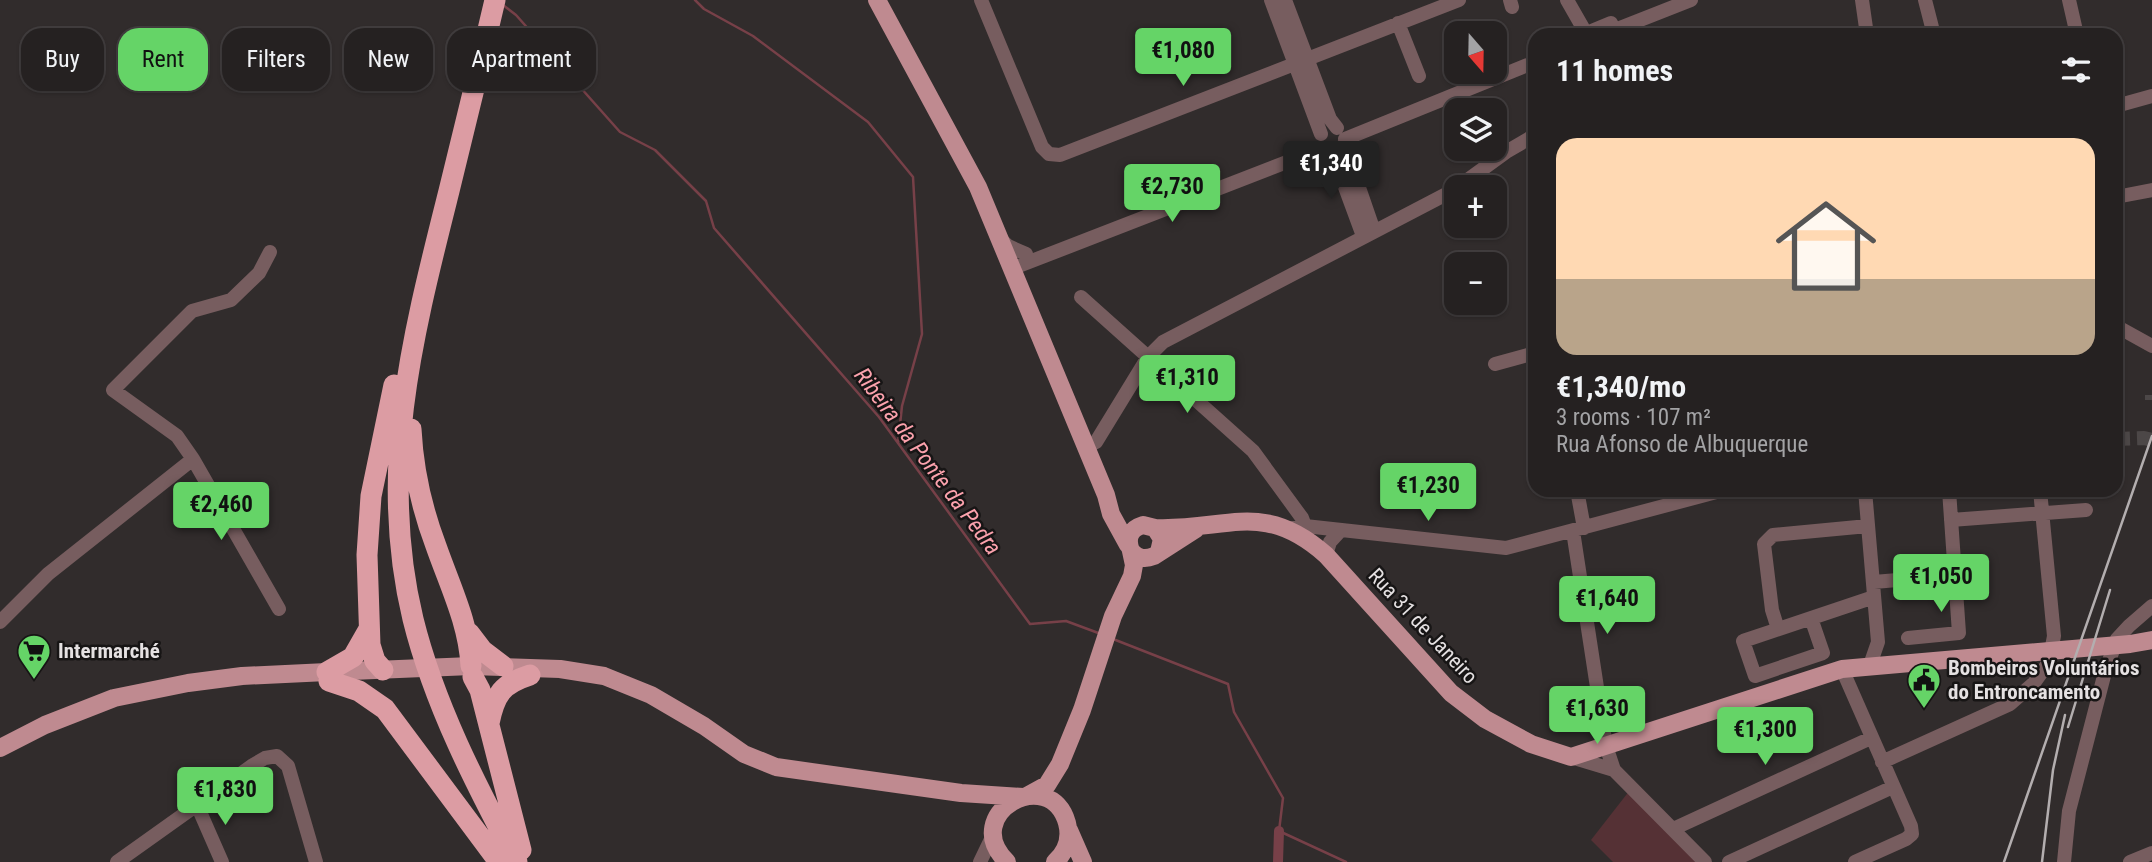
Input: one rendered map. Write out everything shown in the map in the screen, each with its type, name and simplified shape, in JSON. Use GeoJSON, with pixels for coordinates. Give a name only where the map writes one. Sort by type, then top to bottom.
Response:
{"type":"FeatureCollection","features":[{"type":"Feature","properties":{"kind":"highway"},"geometry":{"type":"LineString","coordinates":[[495,0],[423,290],[403,408],[398,469],[399,529],[408,592],[421,644],[446,714],[517,862]]}},
{"type":"Feature","properties":{"kind":"highway"},"geometry":{"type":"LineString","coordinates":[[385,709],[381,694],[391,675],[373,658],[369,629],[369,515],[397,370],[411,313],[423,290]]}},
{"type":"Feature","properties":{"kind":"highway"},"geometry":{"type":"LineString","coordinates":[[413,350],[410,427],[416,473],[435,543],[468,631],[482,650],[503,666]]}},
{"type":"Feature","properties":{"kind":"highway"},"geometry":{"type":"LineString","coordinates":[[397,370],[390,481],[392,540],[400,596],[426,686],[457,760],[507,862]]}},
{"type":"Feature","properties":{"kind":"highway"},"geometry":{"type":"LineString","coordinates":[[369,629],[353,657],[328,677],[359,691],[385,709],[499,862]]}},
{"type":"Feature","properties":{"kind":"highway"},"geometry":{"type":"LineString","coordinates":[[468,631],[464,672],[480,690],[525,862]]}},
{"type":"Feature","properties":{"kind":"highway"},"geometry":{"type":"LineString","coordinates":[[489,723],[493,704],[500,691],[530,675]]}},
{"type":"Feature","properties":{"kind":"main road"},"geometry":{"type":"LineString","coordinates":[[877,0],[978,187],[1106,495],[1111,514],[1130,548],[1134,565],[1060,764],[1046,785],[1012,801],[1003,809],[994,831]]}},
{"type":"Feature","properties":{"kind":"main road"},"geometry":{"type":"LineString","coordinates":[[1106,495],[1125,516],[1149,526],[1162,539],[1157,554],[1116,618]]}},
{"type":"Feature","properties":{"kind":"main road","name":"Rua 31 de Janeiro"},"geometry":{"type":"LineString","coordinates":[[1200,527],[1228,521],[1258,521],[1296,527],[1326,555],[1451,693],[1485,719],[1531,744],[1571,757]]}},
{"type":"Feature","properties":{"kind":"main road"},"geometry":{"type":"LineString","coordinates":[[1130,548],[1131,532],[1149,526],[1200,527]]}},
{"type":"Feature","properties":{"kind":"main road"},"geometry":{"type":"LineString","coordinates":[[1130,548],[1141,558],[1157,554],[1200,527]]}},
{"type":"Feature","properties":{"kind":"main road"},"geometry":{"type":"LineString","coordinates":[[1571,757],[1842,669],[2152,640]]}},
{"type":"Feature","properties":{"kind":"main road"},"geometry":{"type":"LineString","coordinates":[[464,672],[503,666],[578,670],[617,682],[667,703],[744,754],[766,764],[961,793],[1025,796],[1048,800],[1066,822],[1066,848],[1055,862]]}},
{"type":"Feature","properties":{"kind":"main road"},"geometry":{"type":"LineString","coordinates":[[0,748],[46,725],[114,698],[188,683],[464,672],[617,682]]}},
{"type":"Feature","properties":{"kind":"main road"},"geometry":{"type":"LineString","coordinates":[[1060,764],[1058,788],[1066,822],[1083,862]]}},
{"type":"Feature","properties":{"kind":"main road"},"geometry":{"type":"LineString","coordinates":[[961,793],[974,797],[992,817],[999,852],[1007,862]]}},
{"type":"Feature","properties":{"kind":"street"},"geometry":{"type":"LineString","coordinates":[[981,0],[1042,147],[1049,154],[1060,155],[1459,0]]}},
{"type":"Feature","properties":{"kind":"street"},"geometry":{"type":"LineString","coordinates":[[1271,0],[1330,119],[1342,135],[1369,233]]}},
{"type":"Feature","properties":{"kind":"street"},"geometry":{"type":"LineString","coordinates":[[1285,0],[1323,143],[1335,160],[1369,233]]}},
{"type":"Feature","properties":{"kind":"street"},"geometry":{"type":"LineString","coordinates":[[1567,0],[1585,28]]}},
{"type":"Feature","properties":{"kind":"street"},"geometry":{"type":"LineString","coordinates":[[1621,28],[1671,0]]}},
{"type":"Feature","properties":{"kind":"street"},"geometry":{"type":"LineString","coordinates":[[1621,28],[1691,0]]}},
{"type":"Feature","properties":{"kind":"street"},"geometry":{"type":"LineString","coordinates":[[1926,0],[1932,28]]}},
{"type":"Feature","properties":{"kind":"street"},"geometry":{"type":"LineString","coordinates":[[2069,0],[2075,28]]}},
{"type":"Feature","properties":{"kind":"street"},"geometry":{"type":"LineString","coordinates":[[1865,1],[1867,28]]}},
{"type":"Feature","properties":{"kind":"street"},"geometry":{"type":"LineString","coordinates":[[1398,23],[1419,76]]}},
{"type":"Feature","properties":{"kind":"street"},"geometry":{"type":"LineString","coordinates":[[1507,65],[1528,57]]}},
{"type":"Feature","properties":{"kind":"street"},"geometry":{"type":"LineString","coordinates":[[1323,143],[1326,128],[1342,135],[1528,65]]}},
{"type":"Feature","properties":{"kind":"street"},"geometry":{"type":"LineString","coordinates":[[1342,135],[1462,84]]}},
{"type":"Feature","properties":{"kind":"street"},"geometry":{"type":"LineString","coordinates":[[2123,104],[2152,96]]}},
{"type":"Feature","properties":{"kind":"street"},"geometry":{"type":"LineString","coordinates":[[1009,264],[1323,143],[1339,150],[1342,135]]}},
{"type":"Feature","properties":{"kind":"street"},"geometry":{"type":"LineString","coordinates":[[1475,175],[1528,139]]}},
{"type":"Feature","properties":{"kind":"street"},"geometry":{"type":"LineString","coordinates":[[2123,196],[2152,190]]}},
{"type":"Feature","properties":{"kind":"street"},"geometry":{"type":"LineString","coordinates":[[1086,447],[1096,442],[1148,357],[1163,342],[1444,195]]}},
{"type":"Feature","properties":{"kind":"street"},"geometry":{"type":"LineString","coordinates":[[998,237],[1007,246],[1029,257]]}},
{"type":"Feature","properties":{"kind":"street"},"geometry":{"type":"LineString","coordinates":[[270,252],[259,274],[231,300],[192,312],[113,390],[177,436],[193,459],[279,609]]}},
{"type":"Feature","properties":{"kind":"street"},"geometry":{"type":"LineString","coordinates":[[1020,286],[1029,257]]}},
{"type":"Feature","properties":{"kind":"street"},"geometry":{"type":"LineString","coordinates":[[1081,298],[1253,451],[1302,518],[1296,527],[1506,548],[1698,497]]}},
{"type":"Feature","properties":{"kind":"street"},"geometry":{"type":"LineString","coordinates":[[2123,330],[2152,346]]}},
{"type":"Feature","properties":{"kind":"street"},"geometry":{"type":"LineString","coordinates":[[1495,363],[1528,355]]}},
{"type":"Feature","properties":{"kind":"street"},"geometry":{"type":"LineString","coordinates":[[0,622],[57,566],[193,459]]}},
{"type":"Feature","properties":{"kind":"street"},"geometry":{"type":"LineString","coordinates":[[1577,497],[1606,746],[1614,770],[1705,862]]}},
{"type":"Feature","properties":{"kind":"street"},"geometry":{"type":"LineString","coordinates":[[1866,497],[1878,642],[1870,665]]}},
{"type":"Feature","properties":{"kind":"street"},"geometry":{"type":"LineString","coordinates":[[1908,638],[1959,633],[1949,497]]}},
{"type":"Feature","properties":{"kind":"street"},"geometry":{"type":"LineString","coordinates":[[1882,762],[2010,704],[2034,683],[2049,662],[2054,636],[2041,497]]}},
{"type":"Feature","properties":{"kind":"street"},"geometry":{"type":"LineString","coordinates":[[1951,520],[2086,510]]}},
{"type":"Feature","properties":{"kind":"street"},"geometry":{"type":"LineString","coordinates":[[1778,629],[1772,610],[1763,544],[1767,539],[1773,535],[1868,526]]}},
{"type":"Feature","properties":{"kind":"street"},"geometry":{"type":"LineString","coordinates":[[1326,555],[1330,542],[1341,530]]}},
{"type":"Feature","properties":{"kind":"street"},"geometry":{"type":"LineString","coordinates":[[1874,582],[1956,575]]}},
{"type":"Feature","properties":{"kind":"street"},"geometry":{"type":"LineString","coordinates":[[1811,618],[1823,653],[1755,676],[1743,640],[1874,597]]}},
{"type":"Feature","properties":{"kind":"street"},"geometry":{"type":"LineString","coordinates":[[2064,862],[2069,811],[2105,672],[2117,639],[2148,612],[2152,597]]}},
{"type":"Feature","properties":{"kind":"street"},"geometry":{"type":"LineString","coordinates":[[1878,642],[1890,663]]}},
{"type":"Feature","properties":{"kind":"street"},"geometry":{"type":"LineString","coordinates":[[1842,669],[1911,826],[1912,834],[1855,862]]}},
{"type":"Feature","properties":{"kind":"street"},"geometry":{"type":"LineString","coordinates":[[1674,829],[1871,738]]}},
{"type":"Feature","properties":{"kind":"street"},"geometry":{"type":"LineString","coordinates":[[121,861],[259,761],[277,756],[288,766],[316,862]]}},
{"type":"Feature","properties":{"kind":"street","name":"Rua 31 de Janeiro"},"geometry":{"type":"LineString","coordinates":[[1571,757],[1614,770]]}},
{"type":"Feature","properties":{"kind":"street"},"geometry":{"type":"LineString","coordinates":[[1729,862],[1893,787]]}},
{"type":"Feature","properties":{"kind":"street"},"geometry":{"type":"LineString","coordinates":[[197,805],[222,862]]}},
{"type":"Feature","properties":{"kind":"street"},"geometry":{"type":"LineString","coordinates":[[980,862],[994,831]]}},
{"type":"Feature","properties":{"kind":"street"},"geometry":{"type":"LineString","coordinates":[[2130,862],[2152,853]]}},
{"type":"Feature","properties":{"kind":"shaded area"},"geometry":{"type":"Polygon","coordinates":[[[1630,790],[1701,862],[1613,862],[1591,840],[1630,790]]]}},
{"type":"Feature","properties":{"kind":"waterway"},"geometry":{"type":"LineString","coordinates":[[695,0],[704,9],[753,36],[868,122],[913,177],[922,334],[902,406],[898,443]]}},
{"type":"Feature","properties":{"kind":"waterway","name":"Ribeira da Ponte da Pedra"},"geometry":{"type":"LineString","coordinates":[[503,5],[516,15],[620,132],[655,150],[706,201],[714,228],[879,417],[1030,624],[1066,621],[1101,634]]}},
{"type":"Feature","properties":{"kind":"waterway","name":"Ribeira da Ponte da Pedra"},"geometry":{"type":"LineString","coordinates":[[1113,639],[1228,684],[1234,712],[1283,798],[1279,831],[1346,862]]}},
{"type":"Feature","properties":{"kind":"waterway"},"geometry":{"type":"LineString","coordinates":[[1278,862],[1279,831]]}},
{"type":"Feature","properties":{"kind":"tunnel"},"geometry":{"type":"LineString","coordinates":[[2152,395],[2152,400]]}},
{"type":"Feature","properties":{"kind":"tunnel"},"geometry":{"type":"LineString","coordinates":[[2123,439],[2152,440]]}},
{"type":"Feature","properties":{"kind":"railway"},"geometry":{"type":"LineString","coordinates":[[2004,862],[2152,436]]}},
{"type":"Feature","properties":{"kind":"railway"},"geometry":{"type":"LineString","coordinates":[[2068,727],[2110,590]]}},
{"type":"Feature","properties":{"kind":"railway"},"geometry":{"type":"LineString","coordinates":[[2042,862],[2053,770],[2065,715]]}},
{"type":"Feature","properties":{"kind":"place","name":"Intermarché"},"geometry":{"type":"Point","coordinates":[34,681]}},
{"type":"Feature","properties":{"kind":"place","name":"Bombeiros Voluntários do Entroncamento"},"geometry":{"type":"Point","coordinates":[1924,710]}}]}
